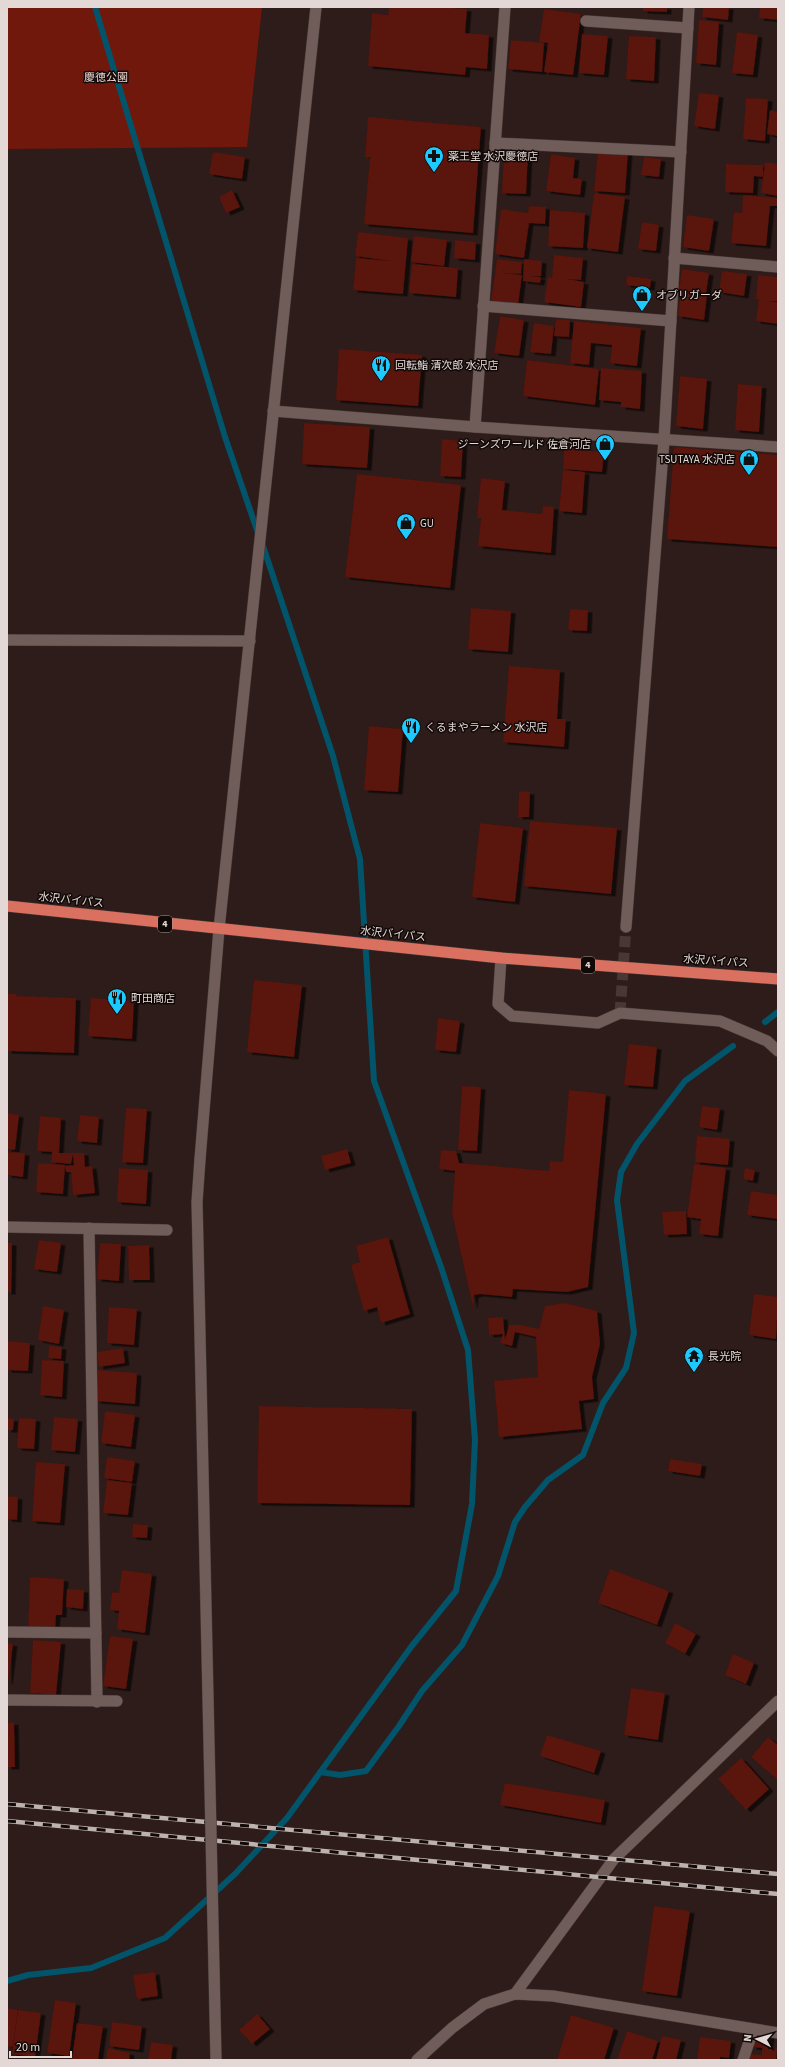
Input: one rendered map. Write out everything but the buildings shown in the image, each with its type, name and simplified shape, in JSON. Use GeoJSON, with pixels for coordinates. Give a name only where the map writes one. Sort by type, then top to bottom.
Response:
{"type":"FeatureCollection","features":[{"type":"Feature","properties":{"kind":"highway","name":"水沢バイパス"},"geometry":{"type":"LineString","coordinates":[[7,906],[501,958],[778,979]]}},
{"type":"Feature","properties":{"kind":"street"},"geometry":{"type":"LineString","coordinates":[[216,2060],[197,1202],[219,929],[316,7]]}},
{"type":"Feature","properties":{"kind":"street"},"geometry":{"type":"LineString","coordinates":[[474,427],[505,7]]}},
{"type":"Feature","properties":{"kind":"street"},"geometry":{"type":"LineString","coordinates":[[626,927],[664,440],[689,7]]}},
{"type":"Feature","properties":{"kind":"street"},"geometry":{"type":"LineString","coordinates":[[586,21],[688,28]]}},
{"type":"Feature","properties":{"kind":"street"},"geometry":{"type":"LineString","coordinates":[[495,143],[681,152]]}},
{"type":"Feature","properties":{"kind":"street"},"geometry":{"type":"LineString","coordinates":[[674,258],[778,267]]}},
{"type":"Feature","properties":{"kind":"street"},"geometry":{"type":"LineString","coordinates":[[483,306],[671,321]]}},
{"type":"Feature","properties":{"kind":"street"},"geometry":{"type":"LineString","coordinates":[[273,411],[474,427],[778,447]]}},
{"type":"Feature","properties":{"kind":"street"},"geometry":{"type":"LineString","coordinates":[[7,640],[250,641]]}},
{"type":"Feature","properties":{"kind":"street"},"geometry":{"type":"LineString","coordinates":[[501,958],[498,1004],[512,1016],[598,1023],[620,1013],[720,1021],[767,1042],[778,1052]]}},
{"type":"Feature","properties":{"kind":"street"},"geometry":{"type":"LineString","coordinates":[[7,1227],[167,1230]]}},
{"type":"Feature","properties":{"kind":"street"},"geometry":{"type":"LineString","coordinates":[[89,1228],[97,1702]]}},
{"type":"Feature","properties":{"kind":"street"},"geometry":{"type":"LineString","coordinates":[[7,1632],[96,1633]]}},
{"type":"Feature","properties":{"kind":"street"},"geometry":{"type":"LineString","coordinates":[[7,1700],[116,1701]]}},
{"type":"Feature","properties":{"kind":"street"},"geometry":{"type":"LineString","coordinates":[[515,1994],[614,1859],[778,1701]]}},
{"type":"Feature","properties":{"kind":"street"},"geometry":{"type":"LineString","coordinates":[[417,2060],[452,2028],[484,2004],[515,1994],[553,1996],[778,2034]]}},
{"type":"Feature","properties":{"kind":"street"},"geometry":{"type":"LineString","coordinates":[[743,2060],[753,2030]]}},
{"type":"Feature","properties":{"kind":"green space","name":"慶徳公園"},"geometry":{"type":"Polygon","coordinates":[[[7,7],[262,7],[247,147],[7,149],[7,7]]]}},
{"type":"Feature","properties":{"kind":"waterway"},"geometry":{"type":"LineString","coordinates":[[95,7],[225,437],[258,533]]}},
{"type":"Feature","properties":{"kind":"waterway"},"geometry":{"type":"LineString","coordinates":[[7,1981],[28,1975],[91,1968],[165,1938],[235,1874],[287,1818],[411,1647],[456,1591],[472,1504],[475,1440],[468,1350],[441,1267],[374,1081],[360,859],[333,756],[262,543]]}},
{"type":"Feature","properties":{"kind":"waterway"},"geometry":{"type":"LineString","coordinates":[[765,1022],[778,1012]]}},
{"type":"Feature","properties":{"kind":"waterway"},"geometry":{"type":"LineString","coordinates":[[320,1772],[340,1775],[366,1771],[399,1726],[422,1691],[462,1645],[498,1576],[515,1522],[525,1507],[548,1480],[583,1455],[603,1403],[626,1368],[634,1333],[617,1200],[621,1172],[637,1144],[685,1081],[733,1046]]}},
{"type":"Feature","properties":{"kind":"tunnel"},"geometry":{"type":"LineString","coordinates":[[620,1013],[626,927]]}},
{"type":"Feature","properties":{"kind":"railway"},"geometry":{"type":"LineString","coordinates":[[7,1804],[778,1874]]}},
{"type":"Feature","properties":{"kind":"railway"},"geometry":{"type":"LineString","coordinates":[[7,1821],[778,1894]]}},
{"type":"Feature","properties":{"kind":"place","name":"薬王堂 水沢慶徳店"},"geometry":{"type":"Point","coordinates":[434,173]}},
{"type":"Feature","properties":{"kind":"place","name":"オブリガーダ"},"geometry":{"type":"Point","coordinates":[642,312]}},
{"type":"Feature","properties":{"kind":"place","name":"回転鮨 清次郎 水沢店"},"geometry":{"type":"Point","coordinates":[381,382]}},
{"type":"Feature","properties":{"kind":"place","name":"ジーンズワールド 佐倉河店"},"geometry":{"type":"Point","coordinates":[605,461]}},
{"type":"Feature","properties":{"kind":"place","name":"TSUTAYA 水沢店"},"geometry":{"type":"Point","coordinates":[749,476]}},
{"type":"Feature","properties":{"kind":"place","name":"GU"},"geometry":{"type":"Point","coordinates":[406,540]}},
{"type":"Feature","properties":{"kind":"place","name":"くるまやラーメン 水沢店"},"geometry":{"type":"Point","coordinates":[411,744]}},
{"type":"Feature","properties":{"kind":"place","name":"町田商店"},"geometry":{"type":"Point","coordinates":[117,1015]}},
{"type":"Feature","properties":{"kind":"place","name":"長光院"},"geometry":{"type":"Point","coordinates":[694,1373]}}]}
